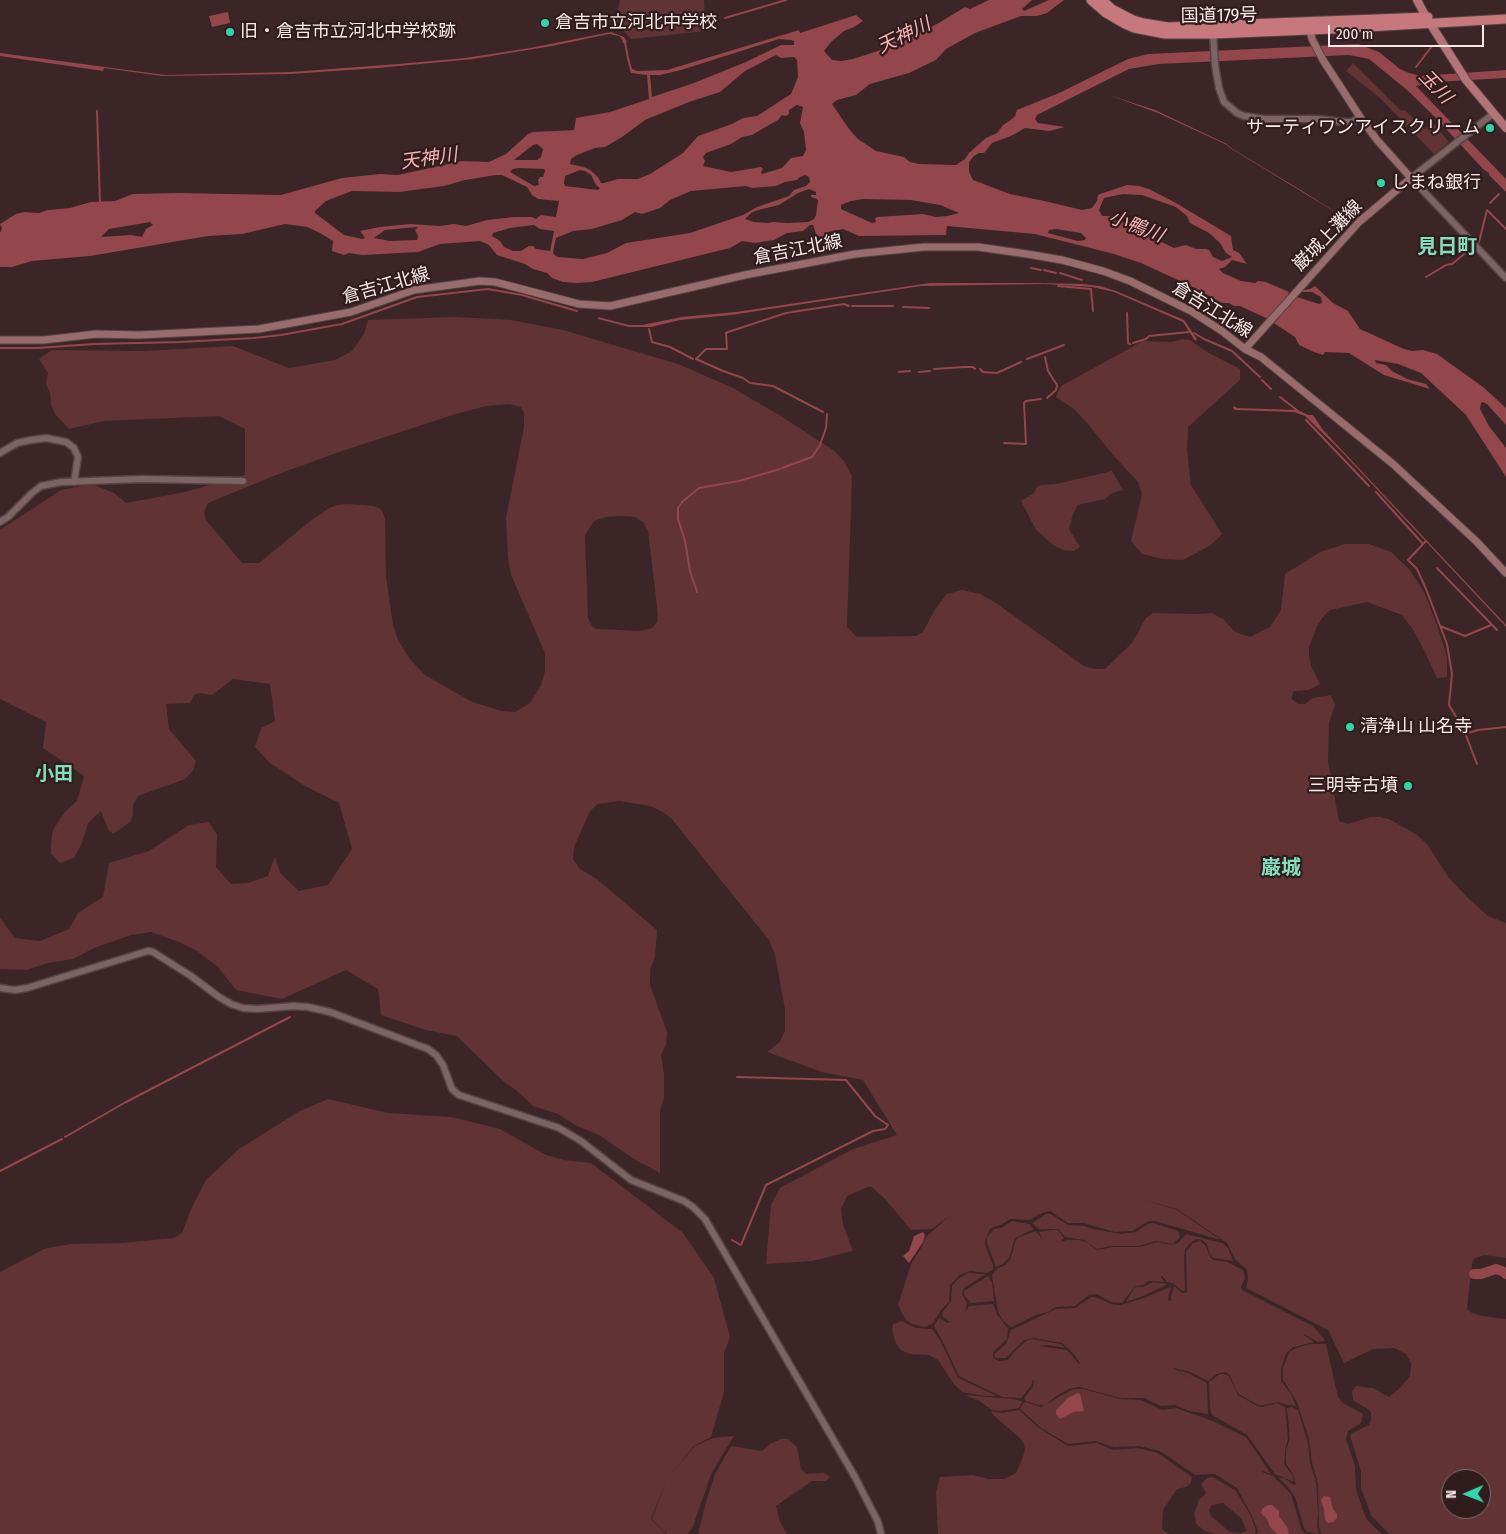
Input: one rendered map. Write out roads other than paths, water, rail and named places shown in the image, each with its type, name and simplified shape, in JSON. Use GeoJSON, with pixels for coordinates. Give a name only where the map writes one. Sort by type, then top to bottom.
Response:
{"type":"FeatureCollection","features":[{"type":"Feature","properties":{"kind":"highway","name":"国道179号"},"geometry":{"type":"LineString","coordinates":[[1091,0],[1106,13],[1134,28],[1165,34],[1214,34],[1309,26],[1428,20],[1506,19]]}},
{"type":"Feature","properties":{"kind":"highway","name":"国道179号"},"geometry":{"type":"LineString","coordinates":[[1102,0],[1123,15],[1143,23],[1214,34]]}},
{"type":"Feature","properties":{"kind":"highway","name":"国道179号"},"geometry":{"type":"LineString","coordinates":[[1428,20],[1506,13]]}},
{"type":"Feature","properties":{"kind":"main road"},"geometry":{"type":"LineString","coordinates":[[1418,0],[1459,70],[1506,128]]}},
{"type":"Feature","properties":{"kind":"main road"},"geometry":{"type":"LineString","coordinates":[[1309,26],[1312,39],[1322,58],[1360,117],[1377,140],[1411,178]]}},
{"type":"Feature","properties":{"kind":"main road","name":"巌城上灘線"},"geometry":{"type":"LineString","coordinates":[[1245,349],[1359,222],[1411,178]]}},
{"type":"Feature","properties":{"kind":"main road","name":"倉吉江北線"},"geometry":{"type":"LineString","coordinates":[[0,340],[44,340],[96,334],[139,335],[259,329],[351,312],[414,290],[480,281],[495,282],[580,304],[610,306],[815,261],[890,250],[955,246],[978,247],[1027,254],[1062,260],[1137,284],[1192,311],[1245,349],[1262,357],[1394,464],[1477,542],[1506,573]]}},
{"type":"Feature","properties":{"kind":"street"},"geometry":{"type":"LineString","coordinates":[[1214,34],[1214,63],[1218,88],[1224,102],[1244,116],[1264,119],[1317,119],[1345,122],[1352,122],[1360,117]]}},
{"type":"Feature","properties":{"kind":"street"},"geometry":{"type":"LineString","coordinates":[[1493,114],[1411,178],[1506,278]]}},
{"type":"Feature","properties":{"kind":"street"},"geometry":{"type":"LineString","coordinates":[[0,453],[17,443],[30,440],[46,438],[66,442],[74,448],[78,457],[74,482]]}},
{"type":"Feature","properties":{"kind":"street"},"geometry":{"type":"LineString","coordinates":[[0,522],[8,517],[41,486],[62,482],[141,480],[243,481]]}},
{"type":"Feature","properties":{"kind":"street"},"geometry":{"type":"LineString","coordinates":[[0,988],[14,990],[27,988],[148,951],[153,952],[231,1004],[243,1008],[257,1009],[308,1006],[330,1012],[428,1049],[436,1055],[443,1065],[452,1089],[459,1095],[558,1128],[581,1141],[631,1180],[684,1200],[705,1219],[855,1477],[878,1522],[882,1534]]}},
{"type":"Feature","properties":{"kind":"water"},"geometry":{"type":"Polygon","coordinates":[[[989,0],[1032,0],[1022,9],[1024,11],[1049,0],[1064,0],[1047,13],[1037,16],[1021,16],[975,33],[946,49],[936,60],[909,73],[870,84],[856,95],[837,100],[832,104],[858,139],[876,151],[904,157],[910,162],[956,165],[965,159],[986,138],[997,133],[1003,125],[1015,116],[1017,110],[1059,93],[1128,59],[1148,54],[1358,44],[1379,52],[1400,69],[1421,76],[1506,70],[1506,78],[1435,82],[1416,86],[1506,179],[1506,192],[1407,90],[1369,59],[1349,55],[1159,64],[1129,69],[1037,115],[1035,119],[1038,123],[1065,127],[1049,131],[1025,128],[992,143],[984,153],[974,156],[969,162],[969,172],[973,180],[1010,194],[1082,210],[1092,208],[1097,201],[1098,195],[1127,185],[1149,189],[1176,203],[1231,236],[1233,250],[1239,253],[1247,264],[1232,260],[1225,267],[1219,269],[1223,273],[1241,281],[1266,282],[1289,292],[1310,289],[1315,286],[1333,303],[1348,311],[1360,329],[1404,349],[1412,351],[1423,350],[1437,354],[1483,387],[1506,408],[1506,425],[1487,404],[1481,403],[1480,409],[1489,426],[1506,448],[1506,477],[1466,415],[1421,373],[1398,364],[1375,360],[1376,363],[1386,365],[1392,371],[1407,379],[1426,384],[1430,389],[1384,375],[1349,353],[1325,352],[1323,355],[1314,352],[1299,345],[1295,337],[1266,318],[1240,306],[1222,303],[1189,285],[1141,263],[1114,254],[1035,234],[947,226],[946,235],[859,236],[843,229],[828,232],[829,237],[820,237],[816,234],[813,225],[810,225],[803,231],[787,233],[774,240],[755,243],[742,241],[730,248],[592,282],[576,283],[563,282],[525,264],[497,255],[489,245],[480,241],[440,244],[418,252],[362,255],[349,253],[344,255],[332,251],[333,241],[320,233],[307,227],[285,224],[242,234],[208,236],[90,256],[32,261],[12,267],[0,267],[0,233],[2,228],[0,224],[16,214],[24,212],[39,213],[48,210],[70,208],[91,202],[115,201],[133,194],[281,195],[342,178],[380,174],[398,175],[462,161],[489,162],[506,154],[528,134],[533,132],[574,130],[576,118],[610,112],[649,99],[647,75],[631,73],[627,59],[629,58],[632,69],[637,71],[667,70],[799,30],[800,33],[856,15],[863,21],[844,31],[824,51],[832,60],[841,61],[887,48],[890,42],[899,36],[922,31],[965,7],[970,9],[989,0]],[[779,39],[681,70],[660,75],[650,75],[652,97],[694,83],[746,62],[781,45],[794,45],[794,41],[779,39]],[[776,55],[745,71],[720,92],[645,120],[605,147],[595,148],[577,155],[571,159],[570,164],[590,170],[598,177],[601,183],[618,179],[638,179],[650,174],[683,153],[698,136],[743,118],[757,116],[791,94],[798,77],[797,60],[794,57],[781,58],[776,55]],[[797,105],[789,110],[789,114],[786,116],[782,115],[778,120],[752,135],[742,137],[731,144],[706,153],[703,157],[705,161],[703,166],[731,172],[761,167],[763,169],[762,174],[782,168],[791,158],[803,156],[806,150],[804,132],[800,123],[803,107],[797,105]],[[537,144],[514,160],[537,160],[541,157],[543,149],[537,144]],[[519,168],[513,169],[510,172],[534,186],[539,185],[538,180],[540,177],[543,177],[544,169],[519,168]],[[580,170],[565,176],[565,186],[598,190],[600,188],[596,185],[591,175],[580,170]],[[502,175],[399,192],[352,191],[326,201],[315,213],[344,235],[362,239],[365,238],[360,231],[380,227],[410,224],[440,226],[454,224],[466,226],[487,220],[514,217],[532,217],[536,219],[541,215],[556,217],[559,201],[538,199],[532,195],[527,187],[502,175]],[[805,175],[797,180],[776,186],[752,188],[746,186],[691,191],[670,200],[660,208],[642,214],[635,212],[622,220],[592,229],[573,231],[556,238],[553,252],[558,257],[583,259],[607,253],[626,243],[690,233],[743,215],[757,207],[789,196],[794,190],[806,186],[810,182],[809,177],[805,175]],[[809,189],[798,193],[779,205],[751,213],[745,219],[768,223],[808,222],[814,219],[816,215],[818,201],[811,197],[811,195],[816,195],[816,192],[809,189]],[[1123,194],[1104,198],[1099,210],[1102,216],[1110,216],[1118,221],[1132,224],[1149,236],[1174,248],[1186,245],[1196,249],[1206,249],[1209,250],[1213,257],[1222,261],[1232,257],[1226,253],[1220,243],[1209,233],[1190,223],[1187,216],[1176,207],[1142,195],[1123,194]],[[863,199],[841,205],[841,209],[872,223],[876,222],[875,218],[877,217],[923,214],[936,217],[959,213],[940,205],[911,200],[863,199]],[[150,222],[109,229],[101,237],[131,235],[142,237],[146,229],[153,225],[150,222]],[[534,225],[510,228],[493,233],[492,236],[500,241],[504,247],[513,251],[521,251],[529,246],[533,246],[536,249],[550,251],[554,231],[540,229],[534,225]],[[418,227],[385,230],[374,238],[390,241],[417,240],[418,236],[415,230],[418,227]],[[1056,229],[1049,230],[1048,233],[1078,241],[1085,240],[1086,238],[1081,233],[1056,229]],[[1289,292],[1288,294],[1319,304],[1322,303],[1321,297],[1312,292],[1289,292]]]}},
{"type":"Feature","properties":{"kind":"water"},"geometry":{"type":"Polygon","coordinates":[[[228,12],[230,23],[212,27],[209,16],[228,12]]]}},
{"type":"Feature","properties":{"kind":"water"},"geometry":{"type":"Polygon","coordinates":[[[611,32],[624,37],[627,42],[623,43],[619,36],[609,34],[473,59],[291,74],[162,76],[104,68],[103,71],[0,56],[0,53],[165,75],[291,72],[465,58],[530,48],[611,32]]]}},
{"type":"Feature","properties":{"kind":"water"},"geometry":{"type":"Polygon","coordinates":[[[1109,95],[1155,110],[1227,144],[1350,221],[1230,148],[1227,145],[1158,113],[1109,95]]]}},
{"type":"Feature","properties":{"kind":"water"},"geometry":{"type":"Polygon","coordinates":[[[930,283],[1039,283],[1100,286],[1184,320],[1197,339],[1195,341],[1183,322],[1114,292],[1092,287],[1044,284],[921,286],[731,315],[680,320],[651,327],[629,327],[598,319],[598,317],[629,325],[642,325],[682,317],[736,312],[930,283]]]}},
{"type":"Feature","properties":{"kind":"water"},"geometry":{"type":"Polygon","coordinates":[[[1234,406],[1237,408],[1298,410],[1308,415],[1313,415],[1323,430],[1506,627],[1341,451],[1305,416],[1294,412],[1235,410],[1234,406]]]}},
{"type":"Feature","properties":{"kind":"water"},"geometry":{"type":"Polygon","coordinates":[[[923,1232],[925,1235],[923,1242],[909,1263],[903,1256],[909,1251],[914,1236],[923,1232]]]}},
{"type":"Feature","properties":{"kind":"water"},"geometry":{"type":"Polygon","coordinates":[[[1077,1393],[1080,1394],[1084,1411],[1074,1412],[1060,1419],[1056,1414],[1056,1410],[1068,1398],[1077,1393]]]}},
{"type":"Feature","properties":{"kind":"water"},"geometry":{"type":"Polygon","coordinates":[[[1324,1496],[1330,1497],[1333,1509],[1337,1514],[1337,1518],[1333,1522],[1328,1523],[1325,1520],[1321,1500],[1324,1496]]]}},
{"type":"Feature","properties":{"kind":"water"},"geometry":{"type":"Polygon","coordinates":[[[1272,1505],[1279,1511],[1279,1516],[1287,1527],[1289,1534],[1277,1534],[1270,1527],[1267,1519],[1261,1513],[1262,1509],[1272,1505]]]}},
{"type":"Feature","properties":{"kind":"waterway"},"geometry":{"type":"LineString","coordinates":[[725,18],[786,0]]}},
{"type":"Feature","properties":{"kind":"waterway"},"geometry":{"type":"LineString","coordinates":[[625,42],[628,59]]}},
{"type":"Feature","properties":{"kind":"waterway","name":"玉川"},"geometry":{"type":"LineString","coordinates":[[1416,67],[1432,46]]}},
{"type":"Feature","properties":{"kind":"waterway"},"geometry":{"type":"LineString","coordinates":[[97,111],[100,203]]}},
{"type":"Feature","properties":{"kind":"waterway"},"geometry":{"type":"LineString","coordinates":[[1490,203],[1499,194]]}},
{"type":"Feature","properties":{"kind":"waterway"},"geometry":{"type":"LineString","coordinates":[[1479,242],[1487,210],[1506,229]]}},
{"type":"Feature","properties":{"kind":"waterway"},"geometry":{"type":"LineString","coordinates":[[1426,277],[1446,265],[1452,264],[1470,249]]}},
{"type":"Feature","properties":{"kind":"waterway"},"geometry":{"type":"LineString","coordinates":[[1031,268],[1041,270]]}},
{"type":"Feature","properties":{"kind":"waterway"},"geometry":{"type":"LineString","coordinates":[[1044,270],[1056,273]]}},
{"type":"Feature","properties":{"kind":"waterway"},"geometry":{"type":"LineString","coordinates":[[1060,273],[1082,280]]}},
{"type":"Feature","properties":{"kind":"waterway"},"geometry":{"type":"LineString","coordinates":[[1058,286],[1091,289],[1093,311]]}},
{"type":"Feature","properties":{"kind":"waterway"},"geometry":{"type":"LineString","coordinates":[[0,348],[180,342],[281,335],[342,324],[417,297],[488,289],[522,295],[577,311]]}},
{"type":"Feature","properties":{"kind":"waterway"},"geometry":{"type":"LineString","coordinates":[[823,412],[773,386],[750,383],[743,378],[696,359],[706,349],[727,349],[726,333],[728,332],[786,313],[844,304],[849,306]]}},
{"type":"Feature","properties":{"kind":"waterway"},"geometry":{"type":"LineString","coordinates":[[852,306],[893,306]]}},
{"type":"Feature","properties":{"kind":"waterway"},"geometry":{"type":"LineString","coordinates":[[903,307],[929,308]]}},
{"type":"Feature","properties":{"kind":"waterway"},"geometry":{"type":"LineString","coordinates":[[1127,313],[1128,343],[1130,344]]}},
{"type":"Feature","properties":{"kind":"waterway"},"geometry":{"type":"LineString","coordinates":[[649,329],[652,342],[670,347],[693,359]]}},
{"type":"Feature","properties":{"kind":"waterway"},"geometry":{"type":"LineString","coordinates":[[1133,343],[1146,339],[1149,336],[1189,332]]}},
{"type":"Feature","properties":{"kind":"waterway"},"geometry":{"type":"LineString","coordinates":[[1194,333],[1232,351],[1260,377]]}},
{"type":"Feature","properties":{"kind":"waterway"},"geometry":{"type":"LineString","coordinates":[[1027,359],[1064,345]]}},
{"type":"Feature","properties":{"kind":"waterway"},"geometry":{"type":"LineString","coordinates":[[1045,357],[1048,371],[1057,385],[1056,390],[1047,398]]}},
{"type":"Feature","properties":{"kind":"waterway"},"geometry":{"type":"LineString","coordinates":[[980,369],[983,372],[997,373],[1021,362]]}},
{"type":"Feature","properties":{"kind":"waterway"},"geometry":{"type":"LineString","coordinates":[[934,369],[964,367],[973,367],[975,369]]}},
{"type":"Feature","properties":{"kind":"waterway"},"geometry":{"type":"LineString","coordinates":[[899,372],[910,371]]}},
{"type":"Feature","properties":{"kind":"waterway"},"geometry":{"type":"LineString","coordinates":[[919,372],[930,371]]}},
{"type":"Feature","properties":{"kind":"waterway"},"geometry":{"type":"LineString","coordinates":[[1262,380],[1271,389]]}},
{"type":"Feature","properties":{"kind":"waterway"},"geometry":{"type":"LineString","coordinates":[[1280,397],[1298,411]]}},
{"type":"Feature","properties":{"kind":"waterway"},"geometry":{"type":"LineString","coordinates":[[1004,443],[1026,444],[1024,403],[1041,399]]}},
{"type":"Feature","properties":{"kind":"waterway"},"geometry":{"type":"LineString","coordinates":[[782,468],[812,457],[820,445],[826,428],[827,414]]}},
{"type":"Feature","properties":{"kind":"waterway"},"geometry":{"type":"LineString","coordinates":[[1306,420],[1369,486]]}},
{"type":"Feature","properties":{"kind":"waterway"},"geometry":{"type":"LineString","coordinates":[[697,592],[678,519],[678,508],[682,502],[699,488],[739,481],[780,469]]}},
{"type":"Feature","properties":{"kind":"waterway"},"geometry":{"type":"LineString","coordinates":[[1376,492],[1423,544]]}},
{"type":"Feature","properties":{"kind":"waterway"},"geometry":{"type":"LineString","coordinates":[[1426,541],[1408,560],[1417,569],[1447,644],[1452,674],[1449,705],[1464,730],[1477,764]]}},
{"type":"Feature","properties":{"kind":"waterway"},"geometry":{"type":"LineString","coordinates":[[1437,568],[1497,630]]}},
{"type":"Feature","properties":{"kind":"waterway"},"geometry":{"type":"LineString","coordinates":[[1440,626],[1465,636],[1491,625]]}},
{"type":"Feature","properties":{"kind":"waterway"},"geometry":{"type":"LineString","coordinates":[[1465,734],[1478,730],[1506,727]]}},
{"type":"Feature","properties":{"kind":"waterway"},"geometry":{"type":"LineString","coordinates":[[65,1137],[126,1102],[290,1017]]}},
{"type":"Feature","properties":{"kind":"waterway"},"geometry":{"type":"LineString","coordinates":[[732,1240],[741,1245],[766,1185],[873,1131],[885,1129],[888,1125],[875,1116],[846,1080],[737,1077]]}},
{"type":"Feature","properties":{"kind":"waterway"},"geometry":{"type":"LineString","coordinates":[[0,1171],[62,1139]]}},
{"type":"Feature","properties":{"kind":"waterway"},"geometry":{"type":"LineString","coordinates":[[1474,1274],[1481,1274],[1496,1269],[1506,1274]]}},
{"type":"Feature","properties":{"kind":"place","name":"倉吉市立河北中学校"},"geometry":{"type":"Point","coordinates":[545,23]}},
{"type":"Feature","properties":{"kind":"place","name":"旧・倉吉市立河北中学校跡"},"geometry":{"type":"Point","coordinates":[230,32]}},
{"type":"Feature","properties":{"kind":"place","name":"サーティワンアイスクリーム"},"geometry":{"type":"Point","coordinates":[1490,128]}},
{"type":"Feature","properties":{"kind":"place","name":"しまね銀行"},"geometry":{"type":"Point","coordinates":[1381,183]}},
{"type":"Feature","properties":{"kind":"place","name":"清浄山 山名寺"},"geometry":{"type":"Point","coordinates":[1350,727]}},
{"type":"Feature","properties":{"kind":"place","name":"三明寺古墳"},"geometry":{"type":"Point","coordinates":[1408,786]}},
{"type":"Feature","properties":{"kind":"district","name":"見日町"},"geometry":{"type":"Point","coordinates":[1447,247]}},
{"type":"Feature","properties":{"kind":"district","name":"小田"},"geometry":{"type":"Point","coordinates":[54,775]}},
{"type":"Feature","properties":{"kind":"district","name":"巌城"},"geometry":{"type":"Point","coordinates":[1281,868]}},
{"type":"Feature","properties":{"kind":"water label","name":"天神川"},"geometry":{"type":"Point","coordinates":[904,36]}},
{"type":"Feature","properties":{"kind":"water label","name":"天神川"},"geometry":{"type":"Point","coordinates":[429,159]}},
{"type":"Feature","properties":{"kind":"water label","name":"小鴨川"},"geometry":{"type":"Point","coordinates":[1136,227]}}]}
